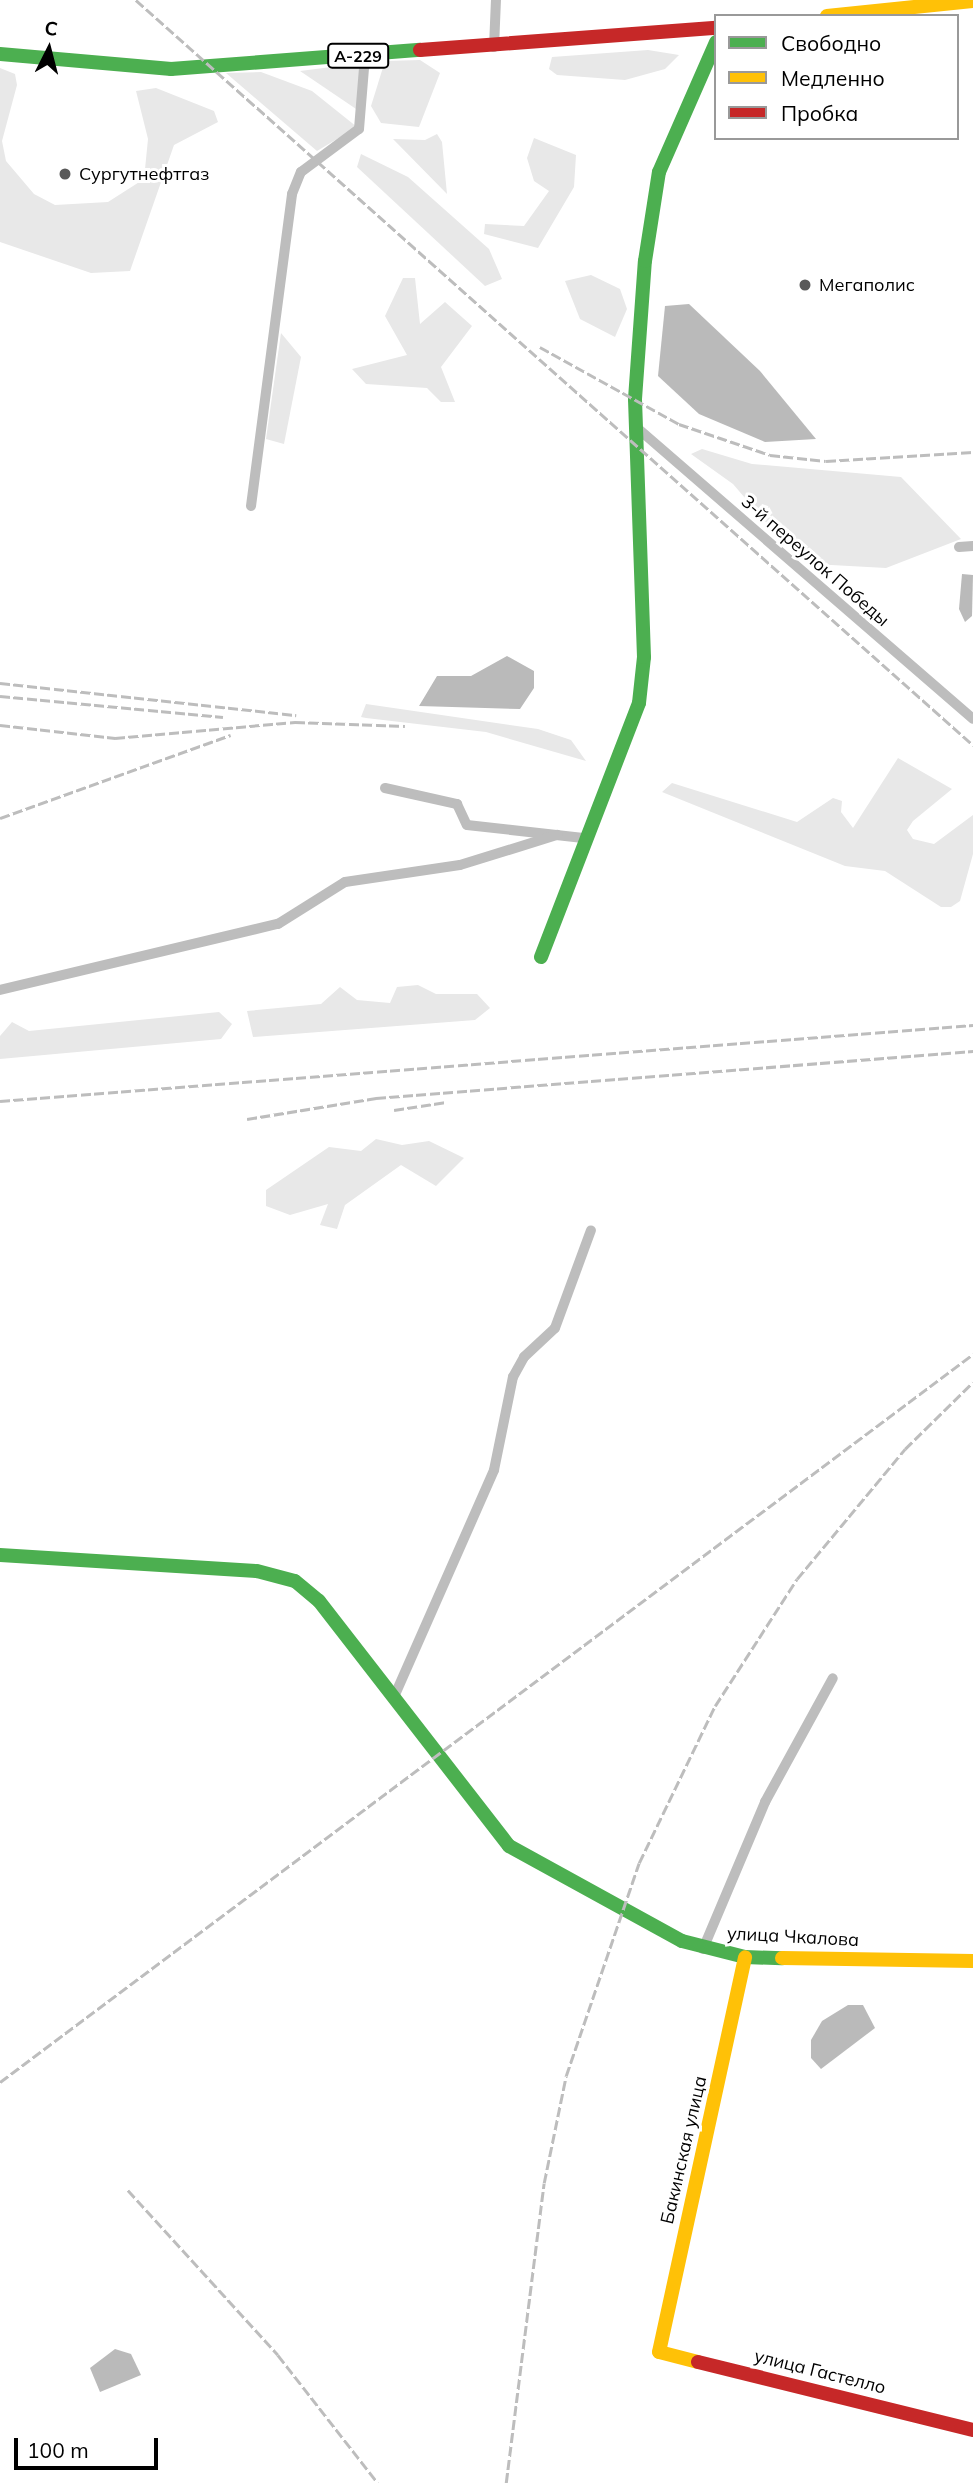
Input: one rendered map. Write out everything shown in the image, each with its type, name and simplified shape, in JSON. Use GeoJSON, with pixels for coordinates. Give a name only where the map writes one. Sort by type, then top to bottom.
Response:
{"type":"FeatureCollection","features":[{"type":"Feature","properties":{"kind":"main road"},"geometry":{"type":"LineString","coordinates":[[846,14],[973,1]]}},
{"type":"Feature","properties":{"kind":"main road","name":"А-229"},"geometry":{"type":"LineString","coordinates":[[0,54],[171,69],[494,47],[714,28]]}},
{"type":"Feature","properties":{"kind":"main road"},"geometry":{"type":"LineString","coordinates":[[541,957],[583,838],[639,703],[644,657],[635,426],[645,261],[659,172],[714,47]]}},
{"type":"Feature","properties":{"kind":"main road","name":"улица Чкалова"},"geometry":{"type":"LineString","coordinates":[[0,1555],[282,1576],[319,1601],[509,1846],[619,1911],[703,1949],[745,1957],[973,1961]]}},
{"type":"Feature","properties":{"kind":"main road","name":"Бакинская улица"},"geometry":{"type":"LineString","coordinates":[[659,2352],[745,1957]]}},
{"type":"Feature","properties":{"kind":"main road","name":"улица Гастелло"},"geometry":{"type":"LineString","coordinates":[[659,2352],[973,2430]]}},
{"type":"Feature","properties":{"kind":"street"},"geometry":{"type":"LineString","coordinates":[[494,47],[496,0]]}},
{"type":"Feature","properties":{"kind":"street"},"geometry":{"type":"LineString","coordinates":[[251,506],[292,194],[301,172],[359,129],[365,56]]}},
{"type":"Feature","properties":{"kind":"street","name":"3-й переулок Победы"},"geometry":{"type":"LineString","coordinates":[[635,426],[973,719]]}},
{"type":"Feature","properties":{"kind":"street"},"geometry":{"type":"LineString","coordinates":[[959,547],[973,546]]}},
{"type":"Feature","properties":{"kind":"street"},"geometry":{"type":"LineString","coordinates":[[385,788],[457,804],[467,825],[583,838]]}},
{"type":"Feature","properties":{"kind":"street"},"geometry":{"type":"LineString","coordinates":[[0,990],[278,924],[345,882],[460,865],[557,835]]}},
{"type":"Feature","properties":{"kind":"street"},"geometry":{"type":"LineString","coordinates":[[394,1697],[425,1638],[435,1592],[494,1470],[513,1377],[524,1357],[555,1328],[591,1230]]}},
{"type":"Feature","properties":{"kind":"street"},"geometry":{"type":"LineString","coordinates":[[703,1949],[765,1802],[833,1678]]}},
{"type":"Feature","properties":{"kind":"shaded area"},"geometry":{"type":"Polygon","coordinates":[[[648,50],[679,55],[665,69],[625,80],[557,75],[549,69],[552,57],[648,50]]]}},
{"type":"Feature","properties":{"kind":"shaded area"},"geometry":{"type":"Polygon","coordinates":[[[420,60],[440,73],[419,127],[381,123],[371,106],[385,61],[420,60]]]}},
{"type":"Feature","properties":{"kind":"shaded area"},"geometry":{"type":"Polygon","coordinates":[[[355,64],[361,69],[362,113],[300,71],[355,64]]]}},
{"type":"Feature","properties":{"kind":"shaded area"},"geometry":{"type":"Polygon","coordinates":[[[0,68],[15,74],[17,85],[2,141],[6,161],[34,194],[55,205],[108,202],[144,179],[148,139],[136,91],[156,88],[214,111],[218,122],[174,145],[130,271],[91,273],[0,242],[0,68]]]}},
{"type":"Feature","properties":{"kind":"shaded area"},"geometry":{"type":"Polygon","coordinates":[[[261,72],[312,91],[357,127],[317,151],[226,73],[261,72]]]}},
{"type":"Feature","properties":{"kind":"shaded area"},"geometry":{"type":"Polygon","coordinates":[[[437,134],[442,142],[447,194],[393,139],[425,140],[437,134]]]}},
{"type":"Feature","properties":{"kind":"shaded area"},"geometry":{"type":"Polygon","coordinates":[[[534,138],[576,155],[574,187],[538,248],[484,234],[485,224],[524,226],[549,191],[534,181],[527,158],[534,138]]]}},
{"type":"Feature","properties":{"kind":"shaded area"},"geometry":{"type":"Polygon","coordinates":[[[361,154],[408,177],[489,249],[502,279],[485,286],[357,167],[361,154]]]}},
{"type":"Feature","properties":{"kind":"shaded area"},"geometry":{"type":"Polygon","coordinates":[[[591,275],[620,289],[627,309],[615,337],[580,319],[565,281],[591,275]]]}},
{"type":"Feature","properties":{"kind":"shaded area"},"geometry":{"type":"Polygon","coordinates":[[[403,278],[415,278],[420,324],[445,302],[472,326],[441,367],[455,402],[441,402],[427,388],[366,384],[352,369],[407,355],[385,316],[403,278]]]}},
{"type":"Feature","properties":{"kind":"shaded area"},"geometry":{"type":"Polygon","coordinates":[[[689,304],[760,371],[816,439],[765,442],[699,414],[658,376],[665,306],[689,304]]]}},
{"type":"Feature","properties":{"kind":"shaded area"},"geometry":{"type":"Polygon","coordinates":[[[281,333],[301,357],[284,444],[266,439],[281,333]]]}},
{"type":"Feature","properties":{"kind":"shaded area"},"geometry":{"type":"Polygon","coordinates":[[[702,449],[752,464],[901,477],[961,539],[886,568],[813,564],[781,540],[733,484],[691,454],[702,449]]]}},
{"type":"Feature","properties":{"kind":"shaded area"},"geometry":{"type":"Polygon","coordinates":[[[962,574],[973,575],[972,616],[965,622],[959,609],[962,574]]]}},
{"type":"Feature","properties":{"kind":"shaded area"},"geometry":{"type":"Polygon","coordinates":[[[507,656],[534,671],[534,688],[520,709],[419,706],[437,676],[471,676],[507,656]]]}},
{"type":"Feature","properties":{"kind":"shaded area"},"geometry":{"type":"Polygon","coordinates":[[[366,704],[538,729],[571,740],[586,761],[486,732],[361,717],[366,704]]]}},
{"type":"Feature","properties":{"kind":"shaded area"},"geometry":{"type":"Polygon","coordinates":[[[898,758],[952,789],[913,821],[907,830],[913,839],[934,844],[973,815],[973,854],[960,901],[951,907],[941,907],[885,871],[845,866],[662,792],[672,783],[797,822],[833,798],[842,801],[841,812],[853,828],[898,758]]]}},
{"type":"Feature","properties":{"kind":"shaded area"},"geometry":{"type":"Polygon","coordinates":[[[418,985],[436,994],[477,994],[490,1008],[475,1020],[253,1037],[247,1011],[321,1004],[340,987],[357,1000],[390,1003],[397,987],[418,985]]]}},
{"type":"Feature","properties":{"kind":"shaded area"},"geometry":{"type":"Polygon","coordinates":[[[219,1012],[232,1024],[221,1039],[0,1059],[0,1036],[12,1022],[29,1031],[219,1012]]]}},
{"type":"Feature","properties":{"kind":"shaded area"},"geometry":{"type":"Polygon","coordinates":[[[376,1139],[402,1145],[429,1141],[464,1158],[436,1186],[401,1165],[345,1205],[337,1229],[320,1225],[328,1204],[290,1215],[266,1206],[266,1190],[329,1147],[361,1151],[376,1139]]]}},
{"type":"Feature","properties":{"kind":"shaded area"},"geometry":{"type":"Polygon","coordinates":[[[848,2005],[863,2005],[875,2028],[821,2069],[811,2058],[811,2040],[822,2021],[848,2005]]]}},
{"type":"Feature","properties":{"kind":"shaded area"},"geometry":{"type":"Polygon","coordinates":[[[115,2349],[131,2354],[141,2375],[100,2392],[90,2368],[115,2349]]]}},
{"type":"Feature","properties":{"kind":"railway"},"geometry":{"type":"LineString","coordinates":[[136,0],[973,745]]}},
{"type":"Feature","properties":{"kind":"railway"},"geometry":{"type":"LineString","coordinates":[[540,347],[679,424],[770,455],[826,461],[973,452]]}},
{"type":"Feature","properties":{"kind":"railway"},"geometry":{"type":"LineString","coordinates":[[0,683],[296,715]]}},
{"type":"Feature","properties":{"kind":"railway"},"geometry":{"type":"LineString","coordinates":[[0,696],[223,717]]}},
{"type":"Feature","properties":{"kind":"railway"},"geometry":{"type":"LineString","coordinates":[[0,725],[115,738],[295,722],[405,726]]}},
{"type":"Feature","properties":{"kind":"railway"},"geometry":{"type":"LineString","coordinates":[[0,818],[231,735]]}},
{"type":"Feature","properties":{"kind":"railway"},"geometry":{"type":"LineString","coordinates":[[0,1101],[973,1025]]}},
{"type":"Feature","properties":{"kind":"railway"},"geometry":{"type":"LineString","coordinates":[[247,1119],[376,1098],[973,1051]]}},
{"type":"Feature","properties":{"kind":"railway"},"geometry":{"type":"LineString","coordinates":[[394,1110],[446,1102]]}},
{"type":"Feature","properties":{"kind":"railway"},"geometry":{"type":"LineString","coordinates":[[0,2082],[973,1354]]}},
{"type":"Feature","properties":{"kind":"railway"},"geometry":{"type":"LineString","coordinates":[[506,2483],[544,2183],[566,2076],[639,1863],[715,1706],[797,1579],[905,1449],[973,1382]]}},
{"type":"Feature","properties":{"kind":"railway"},"geometry":{"type":"LineString","coordinates":[[128,2190],[278,2355],[378,2483]]}},
{"type":"Feature","properties":{"kind":"traffic: fast"},"geometry":{"type":"LineString","coordinates":[[541,957],[639,703],[644,657],[635,399],[645,261],[659,172],[714,47]]}},
{"type":"Feature","properties":{"kind":"traffic: fast"},"geometry":{"type":"LineString","coordinates":[[0,54],[171,69],[420,50]]}},
{"type":"Feature","properties":{"kind":"traffic: fast"},"geometry":{"type":"LineString","coordinates":[[0,1555],[257,1571],[295,1581],[319,1601],[509,1846],[682,1941],[745,1957],[782,1958]]}},
{"type":"Feature","properties":{"kind":"traffic: slow"},"geometry":{"type":"LineString","coordinates":[[846,14],[973,1]]}},
{"type":"Feature","properties":{"kind":"traffic: slow"},"geometry":{"type":"LineString","coordinates":[[698,2362],[659,2352],[745,1957]]}},
{"type":"Feature","properties":{"kind":"traffic: slow"},"geometry":{"type":"LineString","coordinates":[[782,1958],[973,1961]]}},
{"type":"Feature","properties":{"kind":"traffic: jam"},"geometry":{"type":"LineString","coordinates":[[420,50],[714,28]]}},
{"type":"Feature","properties":{"kind":"traffic: jam"},"geometry":{"type":"LineString","coordinates":[[698,2362],[973,2430]]}},
{"type":"Feature","properties":{"kind":"place","name":"Сургутнефтгаз"},"geometry":{"type":"Point","coordinates":[65,174]}},
{"type":"Feature","properties":{"kind":"place","name":"Мегаполис"},"geometry":{"type":"Point","coordinates":[805,285]}}]}
